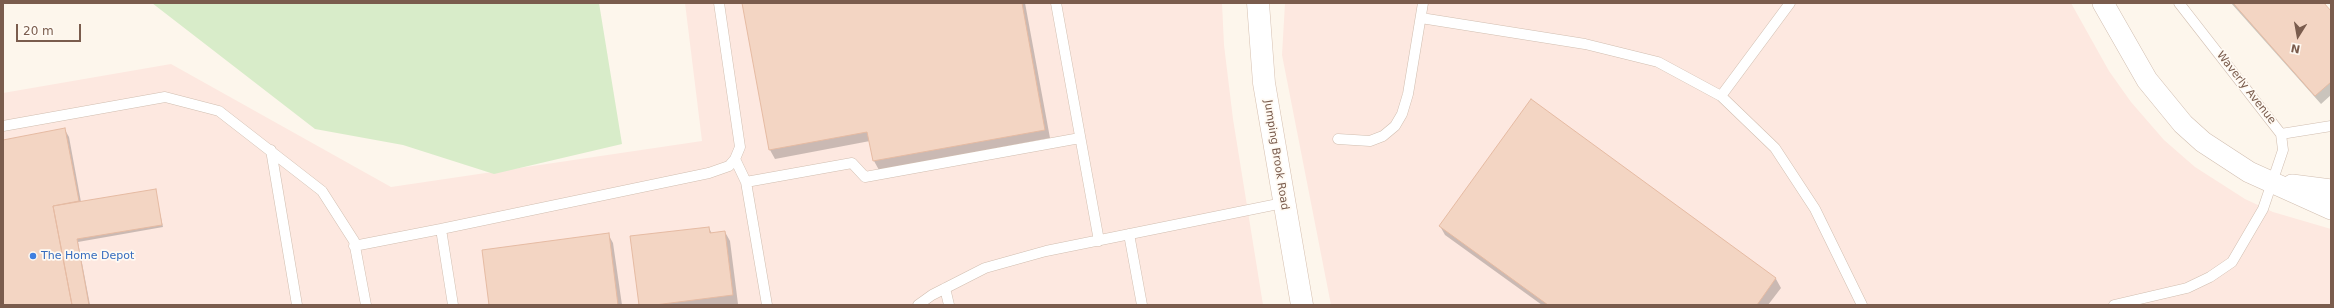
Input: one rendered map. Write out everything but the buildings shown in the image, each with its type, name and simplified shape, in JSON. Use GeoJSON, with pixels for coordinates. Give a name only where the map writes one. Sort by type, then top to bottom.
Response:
{"type":"FeatureCollection","features":[{"type":"Feature","properties":{"kind":"street","name":"Jumping Brook Road"},"geometry":{"type":"LineString","coordinates":[[1258,3],[1264,83],[1283,203],[1302,305]]}},
{"type":"Feature","properties":{"kind":"street"},"geometry":{"type":"LineString","coordinates":[[2104,3],[2147,80],[2183,124],[2203,142],[2249,172],[2331,209]]}},
{"type":"Feature","properties":{"kind":"street"},"geometry":{"type":"LineString","coordinates":[[2272,182],[2331,190]]}},
{"type":"Feature","properties":{"kind":"lane"},"geometry":{"type":"LineString","coordinates":[[354,246],[709,173],[729,166],[735,159],[740,147],[719,3]]}},
{"type":"Feature","properties":{"kind":"lane"},"geometry":{"type":"LineString","coordinates":[[1056,3],[1099,241]]}},
{"type":"Feature","properties":{"kind":"lane"},"geometry":{"type":"LineString","coordinates":[[1338,139],[1370,141],[1383,136],[1395,126],[1402,114],[1408,94],[1423,3]]}},
{"type":"Feature","properties":{"kind":"lane"},"geometry":{"type":"LineString","coordinates":[[1721,96],[1790,3]]}},
{"type":"Feature","properties":{"kind":"lane","name":"Waverly Avenue"},"geometry":{"type":"LineString","coordinates":[[2114,305],[2187,288],[2210,277],[2232,262],[2263,209],[2283,150],[2281,134],[2179,3]]}},
{"type":"Feature","properties":{"kind":"lane"},"geometry":{"type":"LineString","coordinates":[[1421,18],[1585,44],[1658,62],[1721,96],[1775,148],[1815,209],[1862,305]]}},
{"type":"Feature","properties":{"kind":"lane"},"geometry":{"type":"LineString","coordinates":[[3,126],[164,97],[219,111],[322,191],[344,223],[354,246],[366,305]]}},
{"type":"Feature","properties":{"kind":"lane"},"geometry":{"type":"LineString","coordinates":[[2281,134],[2331,126]]}},
{"type":"Feature","properties":{"kind":"lane"},"geometry":{"type":"LineString","coordinates":[[746,182],[852,163],[865,177],[1080,138]]}},
{"type":"Feature","properties":{"kind":"lane"},"geometry":{"type":"LineString","coordinates":[[271,150],[297,305]]}},
{"type":"Feature","properties":{"kind":"lane"},"geometry":{"type":"LineString","coordinates":[[735,159],[746,182],[767,305]]}},
{"type":"Feature","properties":{"kind":"lane"},"geometry":{"type":"LineString","coordinates":[[918,305],[945,288],[985,268],[1046,251],[1283,203]]}},
{"type":"Feature","properties":{"kind":"lane"},"geometry":{"type":"LineString","coordinates":[[441,229],[453,305]]}},
{"type":"Feature","properties":{"kind":"lane"},"geometry":{"type":"LineString","coordinates":[[1129,234],[1142,305]]}},
{"type":"Feature","properties":{"kind":"lane"},"geometry":{"type":"LineString","coordinates":[[945,288],[949,305]]}},
{"type":"Feature","properties":{"kind":"shaded area"},"geometry":{"type":"Polygon","coordinates":[[[685,3],[1222,3],[1224,45],[1233,119],[1263,305],[3,305],[3,93],[171,64],[391,187],[702,141],[685,3]]]}},
{"type":"Feature","properties":{"kind":"shaded area"},"geometry":{"type":"Polygon","coordinates":[[[1285,3],[2071,3],[2109,71],[2131,102],[2164,140],[2195,167],[2245,199],[2273,212],[2331,229],[2331,305],[1331,305],[1282,55],[1285,3]]]}},
{"type":"Feature","properties":{"kind":"green space"},"geometry":{"type":"Polygon","coordinates":[[[152,3],[599,3],[622,144],[494,174],[403,145],[315,129],[152,3]]]}},
{"type":"Feature","properties":{"kind":"place","name":"The Home Depot"},"geometry":{"type":"Point","coordinates":[33,256]}}]}
